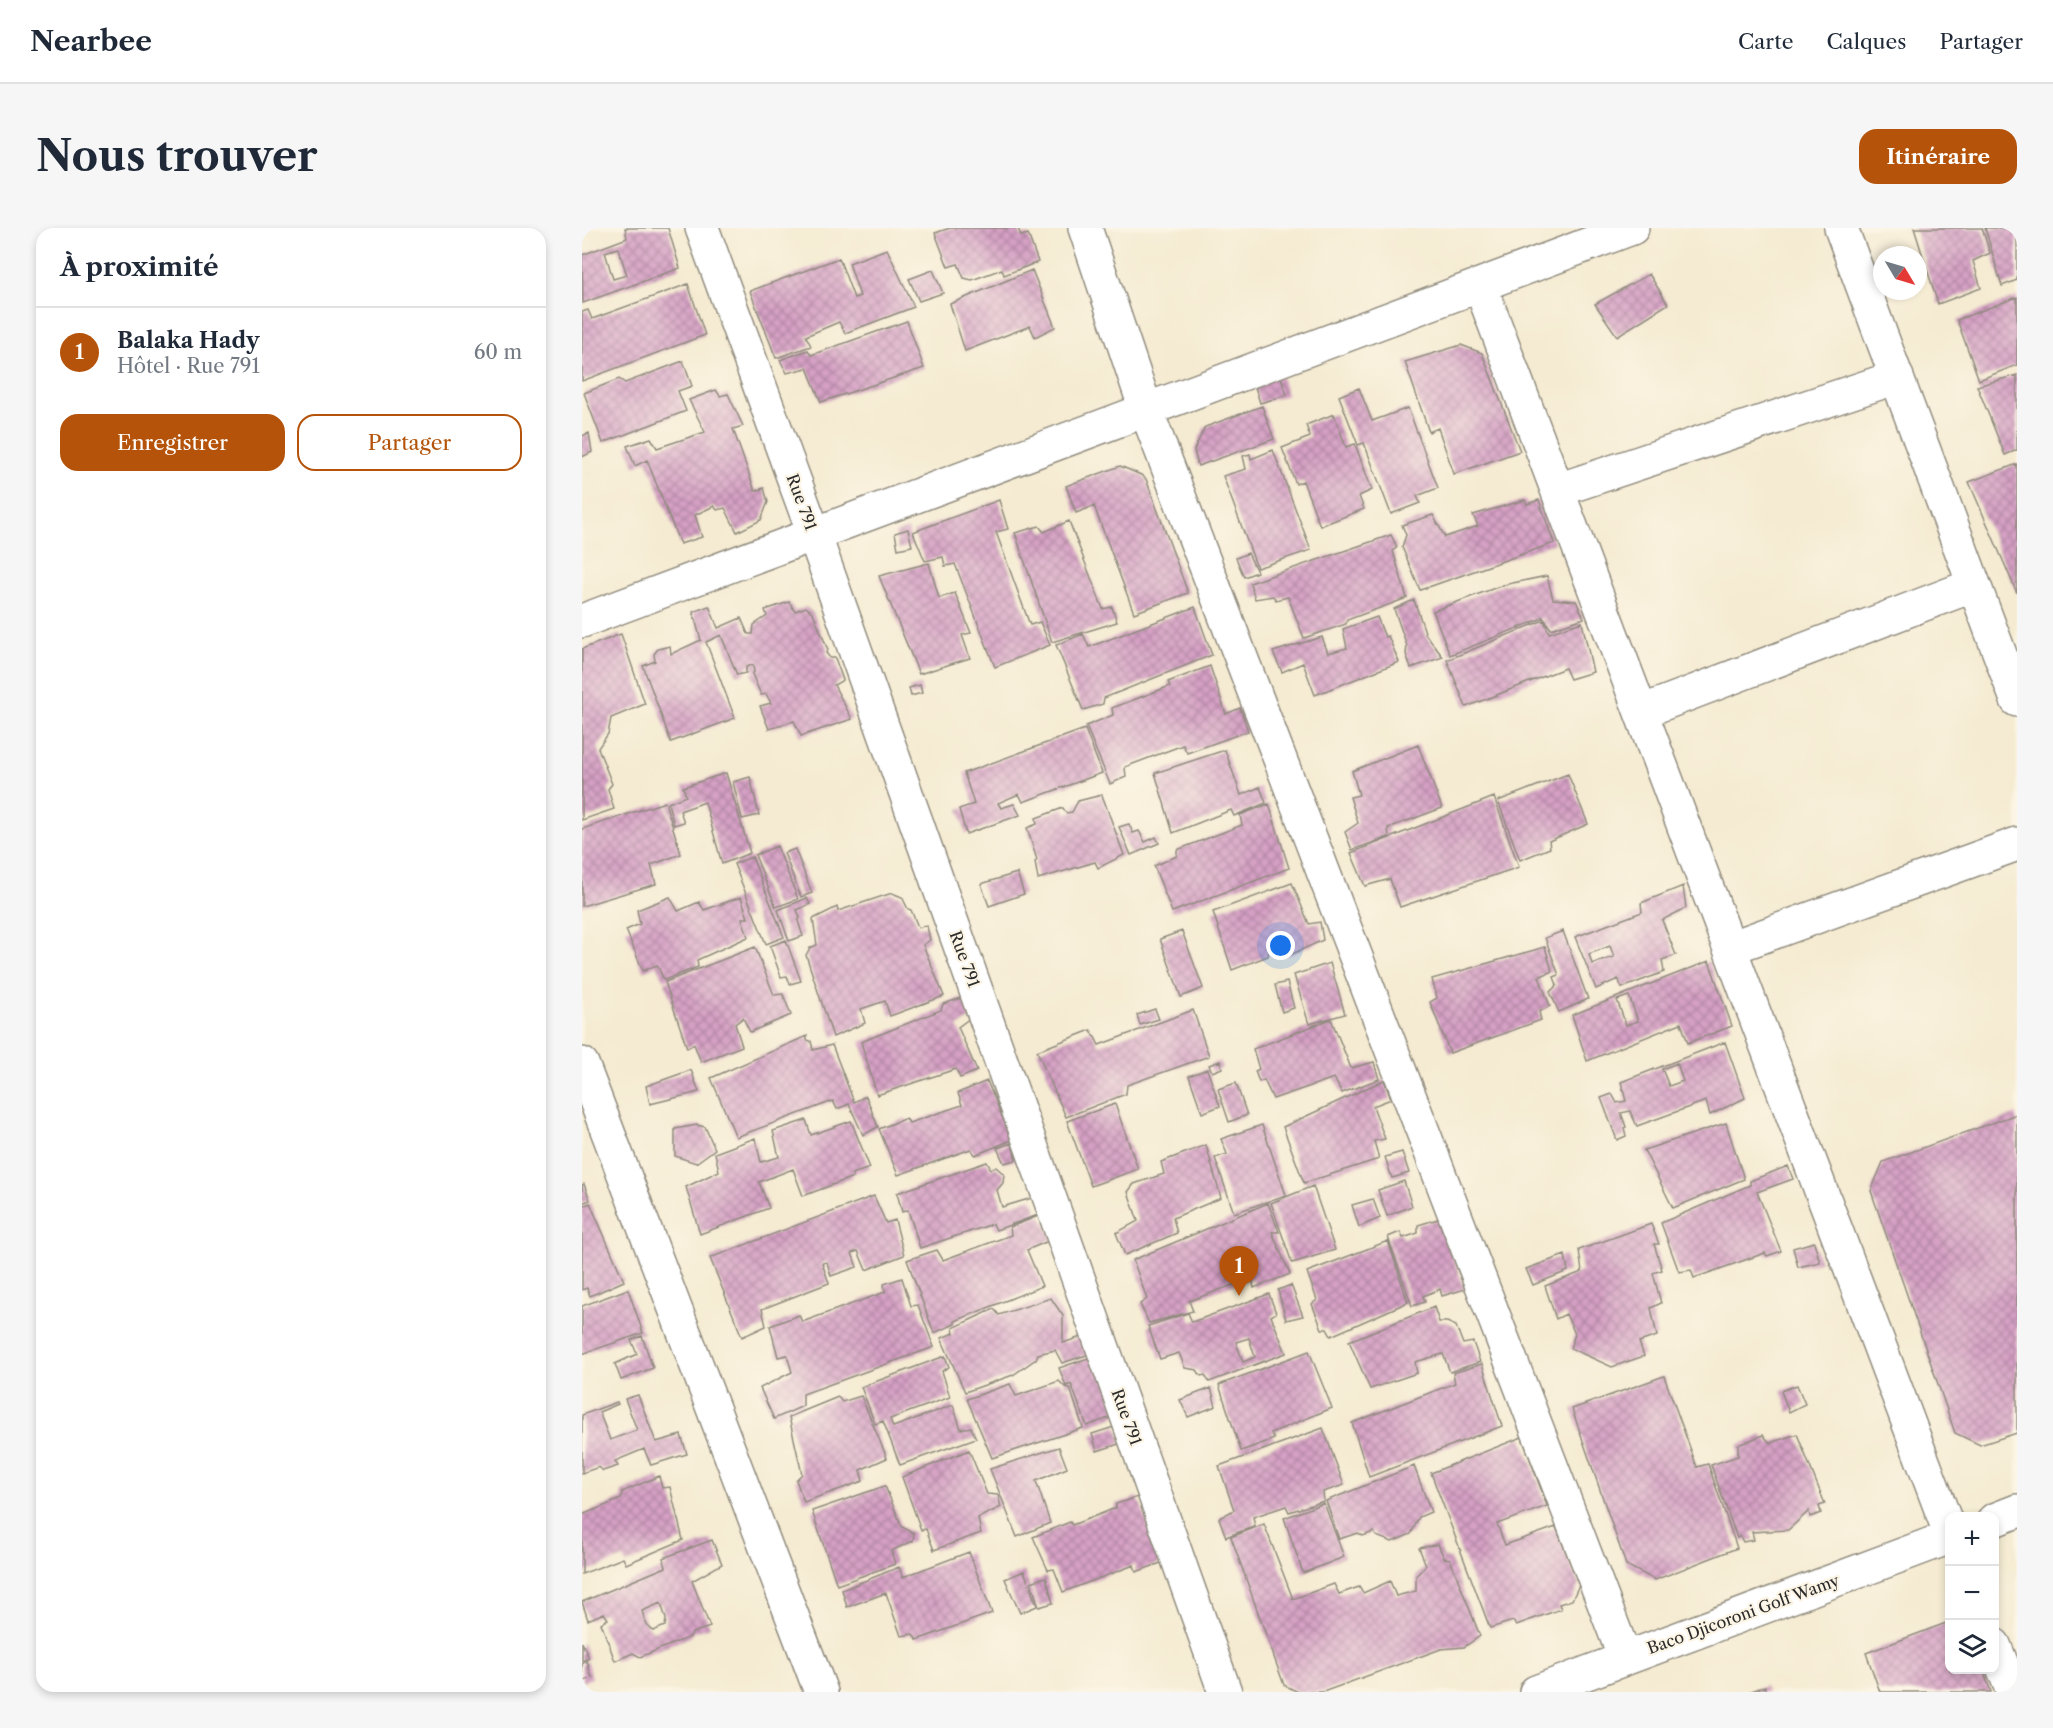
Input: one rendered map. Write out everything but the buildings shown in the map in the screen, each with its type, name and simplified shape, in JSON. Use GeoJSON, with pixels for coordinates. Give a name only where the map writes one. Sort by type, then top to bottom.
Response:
{"type":"FeatureCollection","features":[{"type":"Feature","properties":{"kind":"street","name":"Rue 791"},"geometry":{"type":"LineString","coordinates":[[702,228],[814,534],[1225,1692]]}},
{"type":"Feature","properties":{"kind":"street"},"geometry":{"type":"LineString","coordinates":[[1085,228],[1146,410],[1625,1658]]}},
{"type":"Feature","properties":{"kind":"street"},"geometry":{"type":"LineString","coordinates":[[582,621],[1632,228]]}},
{"type":"Feature","properties":{"kind":"street"},"geometry":{"type":"LineString","coordinates":[[1841,228],[2017,700]]}},
{"type":"Feature","properties":{"kind":"street"},"geometry":{"type":"LineString","coordinates":[[1480,285],[1945,1522]]}},
{"type":"Feature","properties":{"kind":"street"},"geometry":{"type":"LineString","coordinates":[[1558,490],[1897,377]]}},
{"type":"Feature","properties":{"kind":"street"},"geometry":{"type":"LineString","coordinates":[[1641,712],[1974,585]]}},
{"type":"Feature","properties":{"kind":"street"},"geometry":{"type":"LineString","coordinates":[[1730,948],[2017,844]]}},
{"type":"Feature","properties":{"kind":"street"},"geometry":{"type":"LineString","coordinates":[[582,1064],[821,1692]]}},
{"type":"Feature","properties":{"kind":"street"},"geometry":{"type":"LineString","coordinates":[[1999,1518],[2017,1511]]}},
{"type":"Feature","properties":{"kind":"street","name":"Baco Djicoroni Golf Wamy"},"geometry":{"type":"LineString","coordinates":[[1536,1692],[1945,1537]]}},
{"type":"Feature","properties":{"kind":"street"},"geometry":{"type":"LineString","coordinates":[[1999,1655],[2013,1692]]}},
{"type":"Feature","properties":{"kind":"place","name":"Balaka Hady"},"geometry":{"type":"Point","coordinates":[1239,1296]}}]}
